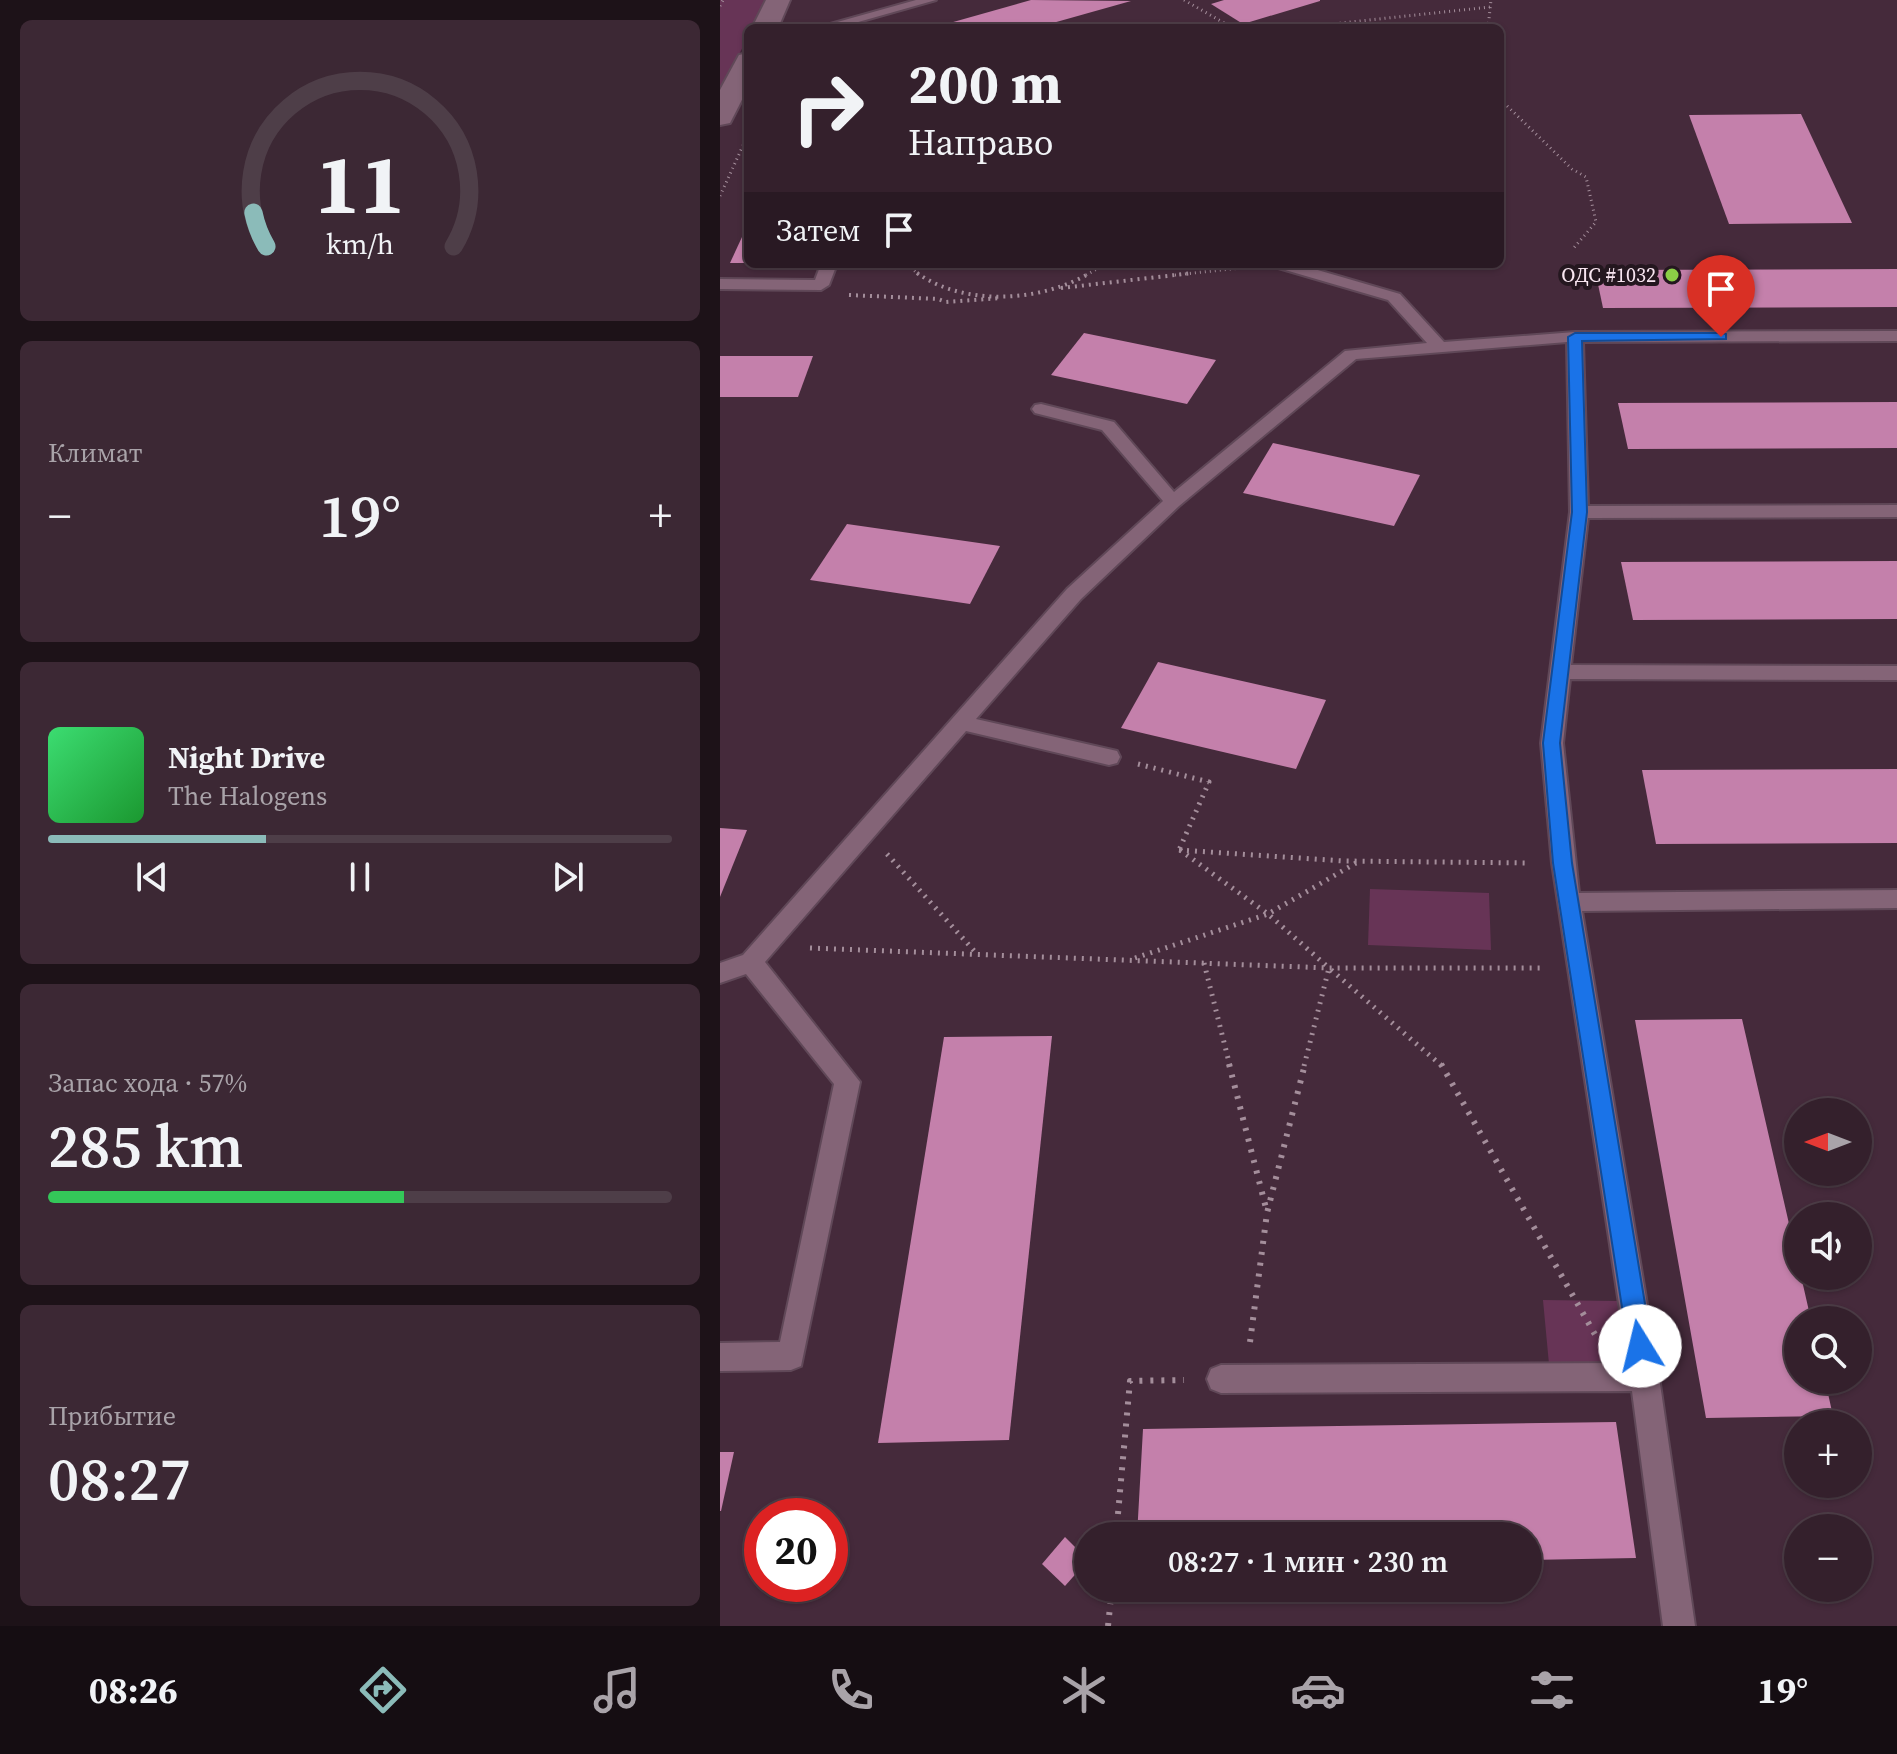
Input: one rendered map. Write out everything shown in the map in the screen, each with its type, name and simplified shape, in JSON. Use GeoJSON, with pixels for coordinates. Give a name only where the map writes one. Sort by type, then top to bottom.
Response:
{"type":"FeatureCollection","features":[{"type":"Feature","properties":{"kind":"street"},"geometry":{"type":"LineString","coordinates":[[767,24],[778,0]]}},
{"type":"Feature","properties":{"kind":"street"},"geometry":{"type":"LineString","coordinates":[[732,107],[744,72]]}},
{"type":"Feature","properties":{"kind":"lane"},"geometry":{"type":"LineString","coordinates":[[837,24],[930,0]]}},
{"type":"Feature","properties":{"kind":"lane"},"geometry":{"type":"LineString","coordinates":[[720,284],[821,285],[827,268]]}},
{"type":"Feature","properties":{"kind":"lane"},"geometry":{"type":"LineString","coordinates":[[1294,268],[1394,297],[1440,348]]}},
{"type":"Feature","properties":{"kind":"lane"},"geometry":{"type":"LineString","coordinates":[[720,973],[758,954],[1074,594],[1173,502],[1351,354],[1575,337],[1897,336]]}},
{"type":"Feature","properties":{"kind":"lane"},"geometry":{"type":"LineString","coordinates":[[1575,337],[1579,512],[1552,743],[1563,863],[1632,1377],[1679,1626]]}},
{"type":"Feature","properties":{"kind":"lane"},"geometry":{"type":"LineString","coordinates":[[1041,409],[1108,426],[1173,502]]}},
{"type":"Feature","properties":{"kind":"lane"},"geometry":{"type":"LineString","coordinates":[[1579,512],[1897,511]]}},
{"type":"Feature","properties":{"kind":"lane"},"geometry":{"type":"LineString","coordinates":[[1559,672],[1897,673]]}},
{"type":"Feature","properties":{"kind":"lane"},"geometry":{"type":"LineString","coordinates":[[962,723],[1109,757]]}},
{"type":"Feature","properties":{"kind":"lane"},"geometry":{"type":"LineString","coordinates":[[1569,902],[1897,899]]}},
{"type":"Feature","properties":{"kind":"lane"},"geometry":{"type":"LineString","coordinates":[[720,1357],[791,1356],[847,1082],[758,954]]}},
{"type":"Feature","properties":{"kind":"lane"},"geometry":{"type":"LineString","coordinates":[[1233,1379],[1632,1377]]}},
{"type":"Feature","properties":{"kind":"path"},"geometry":{"type":"LineString","coordinates":[[720,6],[723,0]]}},
{"type":"Feature","properties":{"kind":"path"},"geometry":{"type":"LineString","coordinates":[[1184,0],[1226,24]]}},
{"type":"Feature","properties":{"kind":"path"},"geometry":{"type":"LineString","coordinates":[[1488,24],[1491,0]]}},
{"type":"Feature","properties":{"kind":"path"},"geometry":{"type":"LineString","coordinates":[[1332,24],[1490,7]]}},
{"type":"Feature","properties":{"kind":"path"},"geometry":{"type":"LineString","coordinates":[[1504,103],[1572,169],[1586,177],[1596,222],[1590,233],[1572,250]]}},
{"type":"Feature","properties":{"kind":"path"},"geometry":{"type":"LineString","coordinates":[[720,196],[744,144]]}},
{"type":"Feature","properties":{"kind":"path"},"geometry":{"type":"LineString","coordinates":[[910,268],[915,274],[955,290],[1017,297]]}},
{"type":"Feature","properties":{"kind":"path"},"geometry":{"type":"LineString","coordinates":[[1061,288],[1098,268]]}},
{"type":"Feature","properties":{"kind":"path"},"geometry":{"type":"LineString","coordinates":[[821,285],[834,297],[946,302],[1017,297],[1061,288],[1240,268]]}},
{"type":"Feature","properties":{"kind":"path"},"geometry":{"type":"LineString","coordinates":[[1109,757],[1209,782],[1179,850]]}},
{"type":"Feature","properties":{"kind":"path"},"geometry":{"type":"LineString","coordinates":[[867,832],[978,954]]}},
{"type":"Feature","properties":{"kind":"path"},"geometry":{"type":"LineString","coordinates":[[1179,850],[1358,861],[1563,863]]}},
{"type":"Feature","properties":{"kind":"path"},"geometry":{"type":"LineString","coordinates":[[1179,850],[1268,914],[1441,1064],[1632,1377]]}},
{"type":"Feature","properties":{"kind":"path"},"geometry":{"type":"LineString","coordinates":[[1130,960],[1268,914],[1358,861]]}},
{"type":"Feature","properties":{"kind":"path"},"geometry":{"type":"LineString","coordinates":[[758,954],[978,954],[1329,968],[1579,968]]}},
{"type":"Feature","properties":{"kind":"path"},"geometry":{"type":"LineString","coordinates":[[1204,963],[1267,1213]]}},
{"type":"Feature","properties":{"kind":"path"},"geometry":{"type":"LineString","coordinates":[[1117,1522],[1130,1381],[1233,1379],[1267,1213],[1329,968]]}},
{"type":"Feature","properties":{"kind":"path"},"geometry":{"type":"LineString","coordinates":[[1108,1626],[1111,1602]]}},
{"type":"Feature","properties":{"kind":"shaded area"},"geometry":{"type":"Polygon","coordinates":[[[720,0],[767,0],[754,24],[744,24],[744,45],[720,91],[720,0]]]}},
{"type":"Feature","properties":{"kind":"shaded area"},"geometry":{"type":"Polygon","coordinates":[[[1370,889],[1489,893],[1491,950],[1368,945],[1370,889]]]}},
{"type":"Feature","properties":{"kind":"shaded area"},"geometry":{"type":"Polygon","coordinates":[[[1543,1300],[1617,1301],[1627,1376],[1550,1375],[1543,1300]]]}},
{"type":"Feature","properties":{"kind":"building"},"geometry":{"type":"Polygon","coordinates":[[[1031,0],[1131,1],[1049,24],[946,24],[1031,0]]]}},
{"type":"Feature","properties":{"kind":"building"},"geometry":{"type":"Polygon","coordinates":[[[1224,0],[1320,1],[1243,24],[1211,4],[1224,0]]]}},
{"type":"Feature","properties":{"kind":"building"},"geometry":{"type":"Polygon","coordinates":[[[1801,114],[1852,223],[1729,224],[1689,115],[1801,114]]]}},
{"type":"Feature","properties":{"kind":"building"},"geometry":{"type":"Polygon","coordinates":[[[744,233],[744,263],[730,263],[744,233]]]}},
{"type":"Feature","properties":{"kind":"building"},"geometry":{"type":"Polygon","coordinates":[[[1897,269],[1897,307],[1603,308],[1595,270],[1897,269]]]}},
{"type":"Feature","properties":{"kind":"building"},"geometry":{"type":"Polygon","coordinates":[[[1084,333],[1216,360],[1187,404],[1051,375],[1084,333]]]}},
{"type":"Feature","properties":{"kind":"building"},"geometry":{"type":"Polygon","coordinates":[[[720,356],[813,356],[798,397],[720,397],[720,356]]]}},
{"type":"Feature","properties":{"kind":"building"},"geometry":{"type":"Polygon","coordinates":[[[1897,402],[1897,448],[1628,449],[1618,403],[1897,402]]]}},
{"type":"Feature","properties":{"kind":"building"},"geometry":{"type":"Polygon","coordinates":[[[1273,443],[1420,475],[1394,526],[1243,493],[1273,443]]]}},
{"type":"Feature","properties":{"kind":"building"},"geometry":{"type":"Polygon","coordinates":[[[847,524],[1000,546],[970,604],[810,580],[847,524]]]}},
{"type":"Feature","properties":{"kind":"building"},"geometry":{"type":"Polygon","coordinates":[[[1897,561],[1897,619],[1633,620],[1621,562],[1897,561]]]}},
{"type":"Feature","properties":{"kind":"building"},"geometry":{"type":"Polygon","coordinates":[[[1158,662],[1326,700],[1296,769],[1121,728],[1158,662]]]}},
{"type":"Feature","properties":{"kind":"building"},"geometry":{"type":"Polygon","coordinates":[[[1897,769],[1897,843],[1656,844],[1642,770],[1897,769]]]}},
{"type":"Feature","properties":{"kind":"building"},"geometry":{"type":"Polygon","coordinates":[[[720,828],[747,830],[720,897],[720,828]]]}},
{"type":"Feature","properties":{"kind":"building"},"geometry":{"type":"Polygon","coordinates":[[[1742,1019],[1784,1202],[1784,1290],[1804,1290],[1808,1306],[1784,1306],[1784,1394],[1828,1394],[1832,1410],[1784,1410],[1784,1417],[1706,1418],[1635,1020],[1742,1019]]]}},
{"type":"Feature","properties":{"kind":"building"},"geometry":{"type":"Polygon","coordinates":[[[1052,1036],[1009,1440],[878,1443],[944,1037],[1052,1036]]]}},
{"type":"Feature","properties":{"kind":"building"},"geometry":{"type":"Polygon","coordinates":[[[1616,1422],[1636,1558],[1542,1560],[1542,1522],[1138,1522],[1143,1429],[1616,1422]]]}},
{"type":"Feature","properties":{"kind":"building"},"geometry":{"type":"Polygon","coordinates":[[[720,1452],[734,1452],[721,1511],[720,1511],[720,1452]]]}},
{"type":"Feature","properties":{"kind":"building"},"geometry":{"type":"Polygon","coordinates":[[[1065,1537],[1074,1546],[1074,1576],[1065,1586],[1042,1564],[1065,1537]]]}},
{"type":"Feature","properties":{"kind":"place","name":"ОДС #1032"},"geometry":{"type":"Point","coordinates":[1672,275]}},
{"type":"Feature","properties":{"kind":"route"},"geometry":{"type":"LineString","coordinates":[[1640,1346],[1563,863],[1552,743],[1579,512],[1575,337],[1721,337]]}}]}
